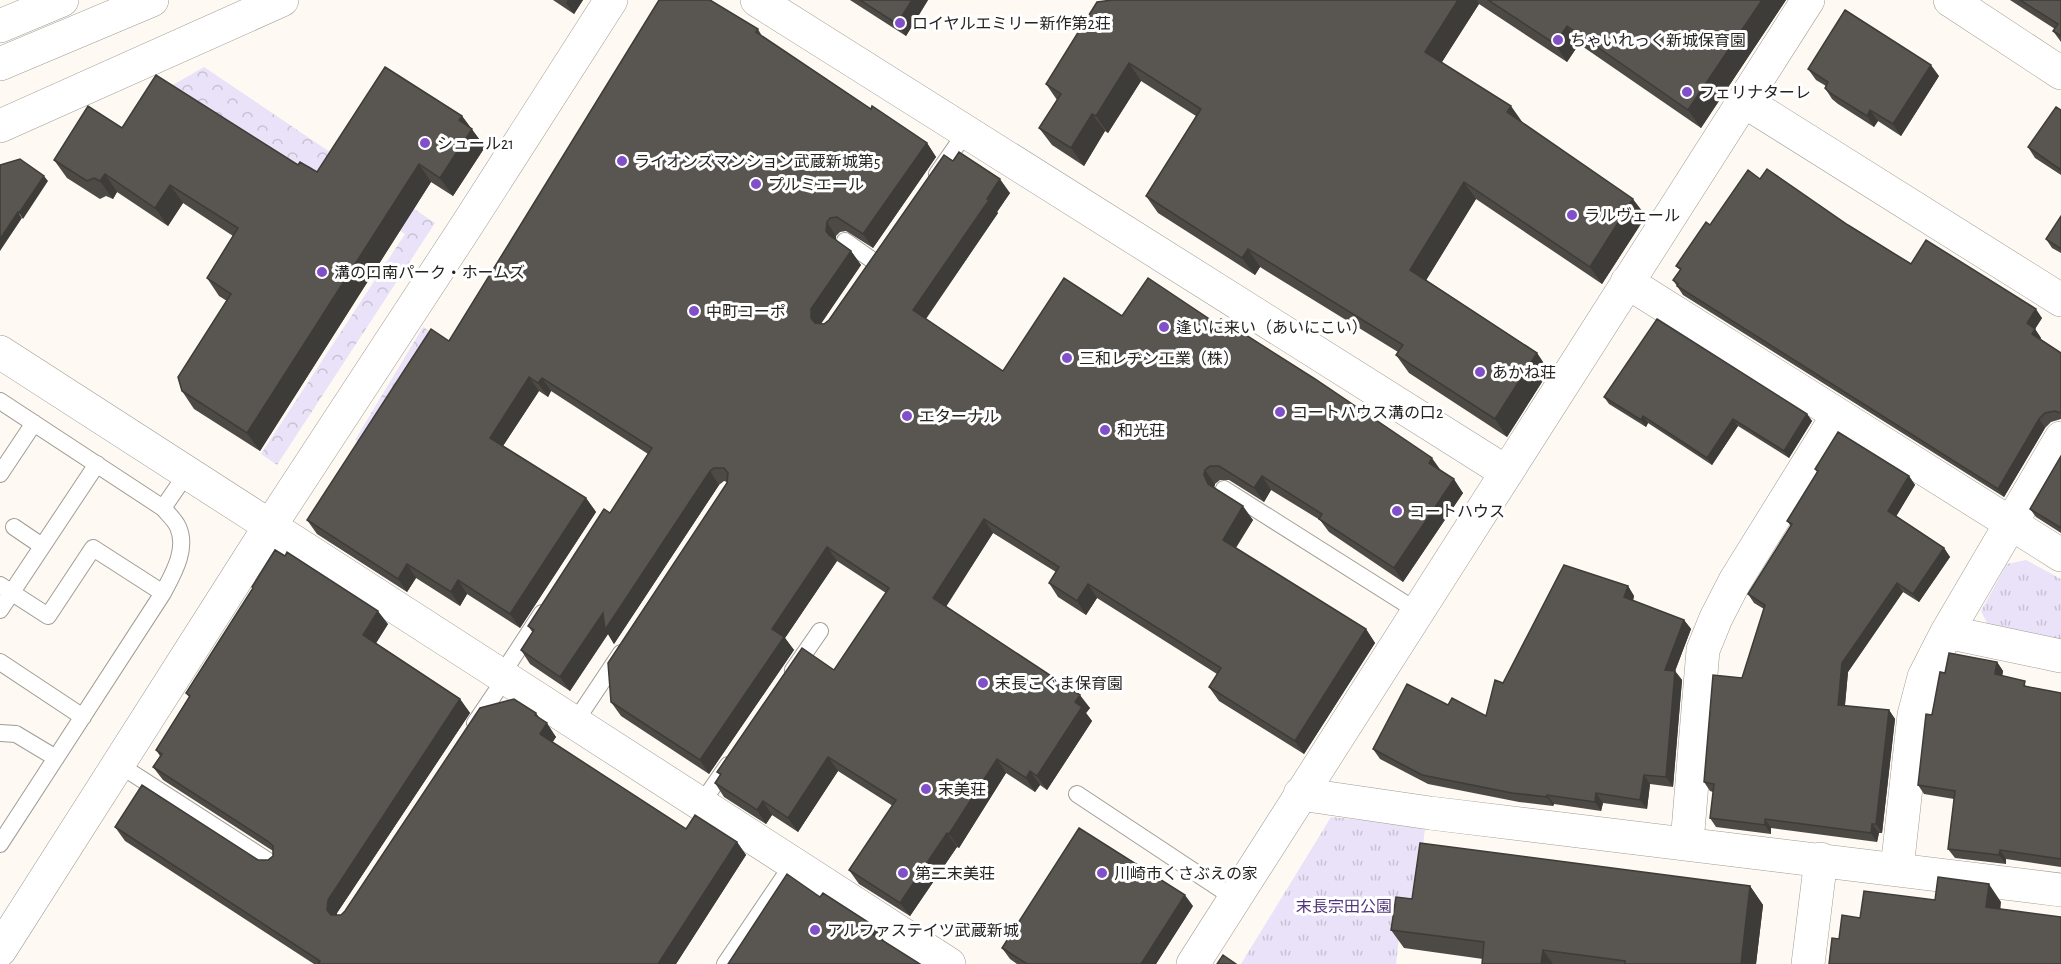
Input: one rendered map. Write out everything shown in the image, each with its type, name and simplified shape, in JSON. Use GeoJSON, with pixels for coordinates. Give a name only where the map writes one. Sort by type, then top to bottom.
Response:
{"type":"FeatureCollection","features":[{"type":"Feature","properties":{"kind":"main road"},"geometry":{"type":"LineString","coordinates":[[0,26],[62,0]]}},
{"type":"Feature","properties":{"kind":"main road"},"geometry":{"type":"LineString","coordinates":[[0,64],[152,0]]}},
{"type":"Feature","properties":{"kind":"main road"},"geometry":{"type":"LineString","coordinates":[[0,126],[282,0]]}},
{"type":"Feature","properties":{"kind":"main road"},"geometry":{"type":"LineString","coordinates":[[2,941],[611,0]]}},
{"type":"Feature","properties":{"kind":"main road"},"geometry":{"type":"LineString","coordinates":[[757,0],[1506,472]]}},
{"type":"Feature","properties":{"kind":"main road"},"geometry":{"type":"LineString","coordinates":[[1193,964],[1299,794],[1808,0]]}},
{"type":"Feature","properties":{"kind":"main road"},"geometry":{"type":"LineString","coordinates":[[1950,0],[2061,73]]}},
{"type":"Feature","properties":{"kind":"main road"},"geometry":{"type":"LineString","coordinates":[[1744,101],[2061,300]]}},
{"type":"Feature","properties":{"kind":"main road"},"geometry":{"type":"LineString","coordinates":[[1627,282],[2061,555]]}},
{"type":"Feature","properties":{"kind":"main road"},"geometry":{"type":"LineString","coordinates":[[0,352],[948,964]]}},
{"type":"Feature","properties":{"kind":"main road"},"geometry":{"type":"LineString","coordinates":[[1687,843],[1703,650],[1735,581],[1838,415]]}},
{"type":"Feature","properties":{"kind":"main road"},"geometry":{"type":"LineString","coordinates":[[1897,870],[1914,715],[1924,677],[1947,632],[2061,438]]}},
{"type":"Feature","properties":{"kind":"main road"},"geometry":{"type":"LineString","coordinates":[[1947,632],[2061,656]]}},
{"type":"Feature","properties":{"kind":"main road"},"geometry":{"type":"LineString","coordinates":[[1299,794],[1430,813],[2061,890]]}},
{"type":"Feature","properties":{"kind":"main road"},"geometry":{"type":"LineString","coordinates":[[1808,964],[1821,860]]}},
{"type":"Feature","properties":{"kind":"lane"},"geometry":{"type":"LineString","coordinates":[[927,188],[966,132]]}},
{"type":"Feature","properties":{"kind":"lane"},"geometry":{"type":"LineString","coordinates":[[845,242],[876,262]]}},
{"type":"Feature","properties":{"kind":"lane"},"geometry":{"type":"LineString","coordinates":[[0,401],[163,508],[178,528],[181,546],[178,564],[163,593],[0,844]]}},
{"type":"Feature","properties":{"kind":"lane"},"geometry":{"type":"LineString","coordinates":[[0,474],[34,423]]}},
{"type":"Feature","properties":{"kind":"lane"},"geometry":{"type":"LineString","coordinates":[[0,610],[6,589],[42,546],[97,464]]}},
{"type":"Feature","properties":{"kind":"lane"},"geometry":{"type":"LineString","coordinates":[[163,508],[187,473]]}},
{"type":"Feature","properties":{"kind":"lane"},"geometry":{"type":"LineString","coordinates":[[1224,489],[1417,611]]}},
{"type":"Feature","properties":{"kind":"lane"},"geometry":{"type":"LineString","coordinates":[[14,527],[42,546]]}},
{"type":"Feature","properties":{"kind":"lane"},"geometry":{"type":"LineString","coordinates":[[6,589],[48,616],[93,548],[163,593]]}},
{"type":"Feature","properties":{"kind":"lane"},"geometry":{"type":"LineString","coordinates":[[467,735],[552,598]]}},
{"type":"Feature","properties":{"kind":"lane"},"geometry":{"type":"LineString","coordinates":[[787,679],[820,631]]}},
{"type":"Feature","properties":{"kind":"lane"},"geometry":{"type":"LineString","coordinates":[[575,723],[632,636]]}},
{"type":"Feature","properties":{"kind":"lane"},"geometry":{"type":"LineString","coordinates":[[0,662],[83,717]]}},
{"type":"Feature","properties":{"kind":"lane"},"geometry":{"type":"LineString","coordinates":[[0,733],[16,734],[56,758]]}},
{"type":"Feature","properties":{"kind":"lane"},"geometry":{"type":"LineString","coordinates":[[701,804],[734,756]]}},
{"type":"Feature","properties":{"kind":"lane"},"geometry":{"type":"LineString","coordinates":[[118,764],[273,864]]}},
{"type":"Feature","properties":{"kind":"lane"},"geometry":{"type":"LineString","coordinates":[[1077,794],[1234,898]]}},
{"type":"Feature","properties":{"kind":"lane"},"geometry":{"type":"LineString","coordinates":[[725,964],[792,865]]}},
{"type":"Feature","properties":{"kind":"green space"},"geometry":{"type":"Polygon","coordinates":[[[204,67],[435,223],[277,465],[261,454],[405,234],[171,86],[204,67]]]}},
{"type":"Feature","properties":{"kind":"green space"},"geometry":{"type":"Polygon","coordinates":[[[423,327],[438,336],[367,447],[355,440],[423,327]]]}},
{"type":"Feature","properties":{"kind":"green space"},"geometry":{"type":"Polygon","coordinates":[[[2026,560],[2061,579],[2061,643],[1989,627],[1981,611],[2007,564],[2026,560]]]}},
{"type":"Feature","properties":{"kind":"green space","name":"末長宗田公園"},"geometry":{"type":"Polygon","coordinates":[[[1331,817],[1425,826],[1417,911],[1402,911],[1396,964],[1241,964],[1331,817]]]}},
{"type":"Feature","properties":{"kind":"building"},"geometry":{"type":"Polygon","coordinates":[[[659,0],[710,0],[758,29],[756,32],[871,109],[872,106],[927,143],[863,234],[837,217],[830,218],[827,222],[826,231],[829,235],[851,251],[811,309],[811,318],[815,323],[824,324],[829,320],[944,155],[953,161],[959,152],[1000,179],[987,199],[989,200],[913,310],[1003,371],[1064,278],[1122,316],[1148,278],[1217,324],[1221,319],[1315,379],[1432,458],[1429,463],[1454,479],[1394,568],[1319,519],[1322,514],[1262,476],[1254,488],[1219,466],[1210,466],[1205,470],[1204,475],[1208,484],[1243,506],[1223,540],[1366,629],[1295,741],[1209,687],[1221,668],[1088,584],[1077,601],[1049,583],[1059,567],[984,519],[933,598],[1080,695],[1075,702],[1082,707],[1037,776],[1030,771],[1026,778],[997,759],[949,834],[947,833],[900,903],[849,870],[896,800],[828,757],[788,818],[763,801],[757,810],[715,783],[721,774],[717,772],[802,648],[834,670],[889,588],[827,547],[772,629],[784,637],[700,760],[611,702],[608,663],[727,483],[728,473],[724,468],[714,468],[710,471],[605,630],[603,613],[560,677],[521,650],[534,630],[528,626],[604,509],[610,513],[652,448],[542,378],[538,383],[529,377],[490,438],[586,498],[510,614],[458,580],[451,592],[407,564],[398,579],[307,520],[431,329],[449,341],[659,0]]]}},
{"type":"Feature","properties":{"kind":"building"},"geometry":{"type":"Polygon","coordinates":[[[860,0],[912,0],[897,24],[860,0]]]}},
{"type":"Feature","properties":{"kind":"building"},"geometry":{"type":"Polygon","coordinates":[[[1112,0],[1458,0],[1425,52],[1511,106],[1507,112],[1633,199],[1590,267],[1464,182],[1410,270],[1537,353],[1495,419],[1396,355],[1403,345],[1248,249],[1242,258],[1146,196],[1201,109],[1129,63],[1096,116],[1092,114],[1071,148],[1039,128],[1061,94],[1046,84],[1097,2],[1112,0]]]}},
{"type":"Feature","properties":{"kind":"building","name":"フェリナターレ"},"geometry":{"type":"Polygon","coordinates":[[[1488,0],[1762,0],[1688,110],[1567,26],[1555,44],[1488,0]]]}},
{"type":"Feature","properties":{"kind":"building"},"geometry":{"type":"Polygon","coordinates":[[[2020,0],[2061,0],[2061,36],[2053,31],[2058,24],[2020,0]]]}},
{"type":"Feature","properties":{"kind":"building"},"geometry":{"type":"Polygon","coordinates":[[[1845,10],[1931,65],[1893,124],[1870,110],[1867,116],[1830,93],[1825,88],[1828,82],[1808,69],[1845,10]]]}},
{"type":"Feature","properties":{"kind":"building","name":"溝の口南パーク・ホームズ"},"geometry":{"type":"Polygon","coordinates":[[[385,67],[462,116],[459,120],[472,129],[440,178],[419,164],[247,433],[182,391],[178,377],[231,294],[207,278],[238,228],[170,185],[155,208],[105,174],[100,181],[94,178],[87,181],[54,160],[88,106],[122,128],[156,75],[298,165],[300,162],[317,172],[385,67]]]}},
{"type":"Feature","properties":{"kind":"building"},"geometry":{"type":"Polygon","coordinates":[[[2056,107],[2061,110],[2061,170],[2028,147],[2056,107]]]}},
{"type":"Feature","properties":{"kind":"building"},"geometry":{"type":"Polygon","coordinates":[[[20,159],[44,176],[0,239],[0,165],[20,159]]]}},
{"type":"Feature","properties":{"kind":"building"},"geometry":{"type":"Polygon","coordinates":[[[1767,169],[1848,225],[1911,264],[1926,240],[2036,309],[2027,323],[2035,329],[2032,334],[2061,353],[2061,413],[2055,411],[2045,413],[2039,419],[1998,489],[1677,286],[1678,284],[1673,280],[1681,269],[1676,266],[1706,222],[1710,225],[1748,170],[1760,179],[1767,169]]]}},
{"type":"Feature","properties":{"kind":"building"},"geometry":{"type":"Polygon","coordinates":[[[2061,216],[2061,249],[2046,239],[2061,216]]]}},
{"type":"Feature","properties":{"kind":"building"},"geometry":{"type":"Polygon","coordinates":[[[1657,319],[1807,414],[1784,451],[1733,419],[1707,458],[1643,416],[1641,420],[1604,397],[1657,319]]]}},
{"type":"Feature","properties":{"kind":"building"},"geometry":{"type":"Polygon","coordinates":[[[1838,432],[1909,476],[1888,511],[1944,548],[1913,594],[1897,583],[1842,663],[1838,705],[1889,710],[1876,824],[1872,824],[1871,833],[1765,819],[1765,825],[1710,818],[1714,784],[1704,782],[1713,675],[1742,678],[1765,605],[1748,594],[1792,524],[1787,521],[1818,471],[1815,469],[1838,432]]]}},
{"type":"Feature","properties":{"kind":"building"},"geometry":{"type":"Polygon","coordinates":[[[2061,456],[2061,528],[2030,509],[2061,456]]]}},
{"type":"Feature","properties":{"kind":"building"},"geometry":{"type":"Polygon","coordinates":[[[275,550],[285,556],[287,552],[378,611],[363,635],[460,699],[328,900],[327,910],[331,915],[341,915],[345,911],[480,708],[514,699],[547,723],[540,734],[686,829],[695,815],[737,842],[658,964],[318,964],[320,961],[115,827],[142,785],[258,860],[268,860],[273,856],[273,846],[269,842],[153,767],[162,754],[156,750],[190,696],[186,693],[275,550]]]}},
{"type":"Feature","properties":{"kind":"building"},"geometry":{"type":"Polygon","coordinates":[[[1564,565],[1628,586],[1624,597],[1684,620],[1665,670],[1675,671],[1666,777],[1644,775],[1640,800],[1596,793],[1595,802],[1512,793],[1422,775],[1373,749],[1407,684],[1448,705],[1452,698],[1486,716],[1495,680],[1503,683],[1564,565]]]}},
{"type":"Feature","properties":{"kind":"building"},"geometry":{"type":"Polygon","coordinates":[[[1949,653],[1997,662],[1995,674],[2025,681],[2024,686],[2061,693],[2061,859],[2000,850],[1999,855],[1948,849],[1955,791],[1918,785],[1926,714],[1932,715],[1940,672],[1945,673],[1949,653]]]}},
{"type":"Feature","properties":{"kind":"building","name":"川崎市くさぶえの家"},"geometry":{"type":"Polygon","coordinates":[[[1079,828],[1185,895],[1141,964],[1027,964],[1002,948],[1079,828]]]}},
{"type":"Feature","properties":{"kind":"building"},"geometry":{"type":"Polygon","coordinates":[[[1420,843],[1750,886],[1741,964],[1625,964],[1625,961],[1543,950],[1541,964],[1482,964],[1484,942],[1391,930],[1396,897],[1412,899],[1420,843]]]}},
{"type":"Feature","properties":{"kind":"building"},"geometry":{"type":"Polygon","coordinates":[[[787,874],[820,897],[823,893],[874,926],[869,932],[920,964],[728,964],[787,874]]]}},
{"type":"Feature","properties":{"kind":"building"},"geometry":{"type":"Polygon","coordinates":[[[1938,877],[1989,884],[1986,907],[2061,917],[2061,964],[1829,964],[1832,938],[1839,939],[1842,915],[1860,918],[1864,891],[1935,900],[1938,877]]]}},
{"type":"Feature","properties":{"kind":"building"},"geometry":{"type":"Polygon","coordinates":[[[1223,955],[1236,964],[1217,964],[1223,955]]]}},
{"type":"Feature","properties":{"kind":"place","name":"ロイヤルエミリー新作第2荘"},"geometry":{"type":"Point","coordinates":[900,23]}},
{"type":"Feature","properties":{"kind":"place","name":"ちゃいれっく新城保育園"},"geometry":{"type":"Point","coordinates":[1558,40]}},
{"type":"Feature","properties":{"kind":"place","name":"フェリナターレ"},"geometry":{"type":"Point","coordinates":[1687,92]}},
{"type":"Feature","properties":{"kind":"place","name":"シュール21"},"geometry":{"type":"Point","coordinates":[425,143]}},
{"type":"Feature","properties":{"kind":"place","name":"ライオンズマンション武蔵新城第5"},"geometry":{"type":"Point","coordinates":[622,161]}},
{"type":"Feature","properties":{"kind":"place","name":"プルミエール"},"geometry":{"type":"Point","coordinates":[756,184]}},
{"type":"Feature","properties":{"kind":"place","name":"ラルヴェール"},"geometry":{"type":"Point","coordinates":[1572,215]}},
{"type":"Feature","properties":{"kind":"place","name":"溝の口南パーク・ホームズ"},"geometry":{"type":"Point","coordinates":[322,272]}},
{"type":"Feature","properties":{"kind":"place","name":"中町コーポ"},"geometry":{"type":"Point","coordinates":[694,311]}},
{"type":"Feature","properties":{"kind":"place","name":"逢いに来い（あいにこい）"},"geometry":{"type":"Point","coordinates":[1164,327]}},
{"type":"Feature","properties":{"kind":"place","name":"三和レヂン工業（株）"},"geometry":{"type":"Point","coordinates":[1067,358]}},
{"type":"Feature","properties":{"kind":"place","name":"あかね荘"},"geometry":{"type":"Point","coordinates":[1480,372]}},
{"type":"Feature","properties":{"kind":"place","name":"コートハウス溝の口2"},"geometry":{"type":"Point","coordinates":[1280,412]}},
{"type":"Feature","properties":{"kind":"place","name":"エターナル"},"geometry":{"type":"Point","coordinates":[907,416]}},
{"type":"Feature","properties":{"kind":"place","name":"和光荘"},"geometry":{"type":"Point","coordinates":[1105,430]}},
{"type":"Feature","properties":{"kind":"place","name":"コートハウス"},"geometry":{"type":"Point","coordinates":[1397,511]}},
{"type":"Feature","properties":{"kind":"place","name":"末長こぐま保育園"},"geometry":{"type":"Point","coordinates":[983,683]}},
{"type":"Feature","properties":{"kind":"place","name":"末美荘"},"geometry":{"type":"Point","coordinates":[926,789]}},
{"type":"Feature","properties":{"kind":"place","name":"第二末美荘"},"geometry":{"type":"Point","coordinates":[903,873]}},
{"type":"Feature","properties":{"kind":"place","name":"川崎市くさぶえの家"},"geometry":{"type":"Point","coordinates":[1102,873]}},
{"type":"Feature","properties":{"kind":"place","name":"アルファステイツ武蔵新城"},"geometry":{"type":"Point","coordinates":[815,930]}}]}
